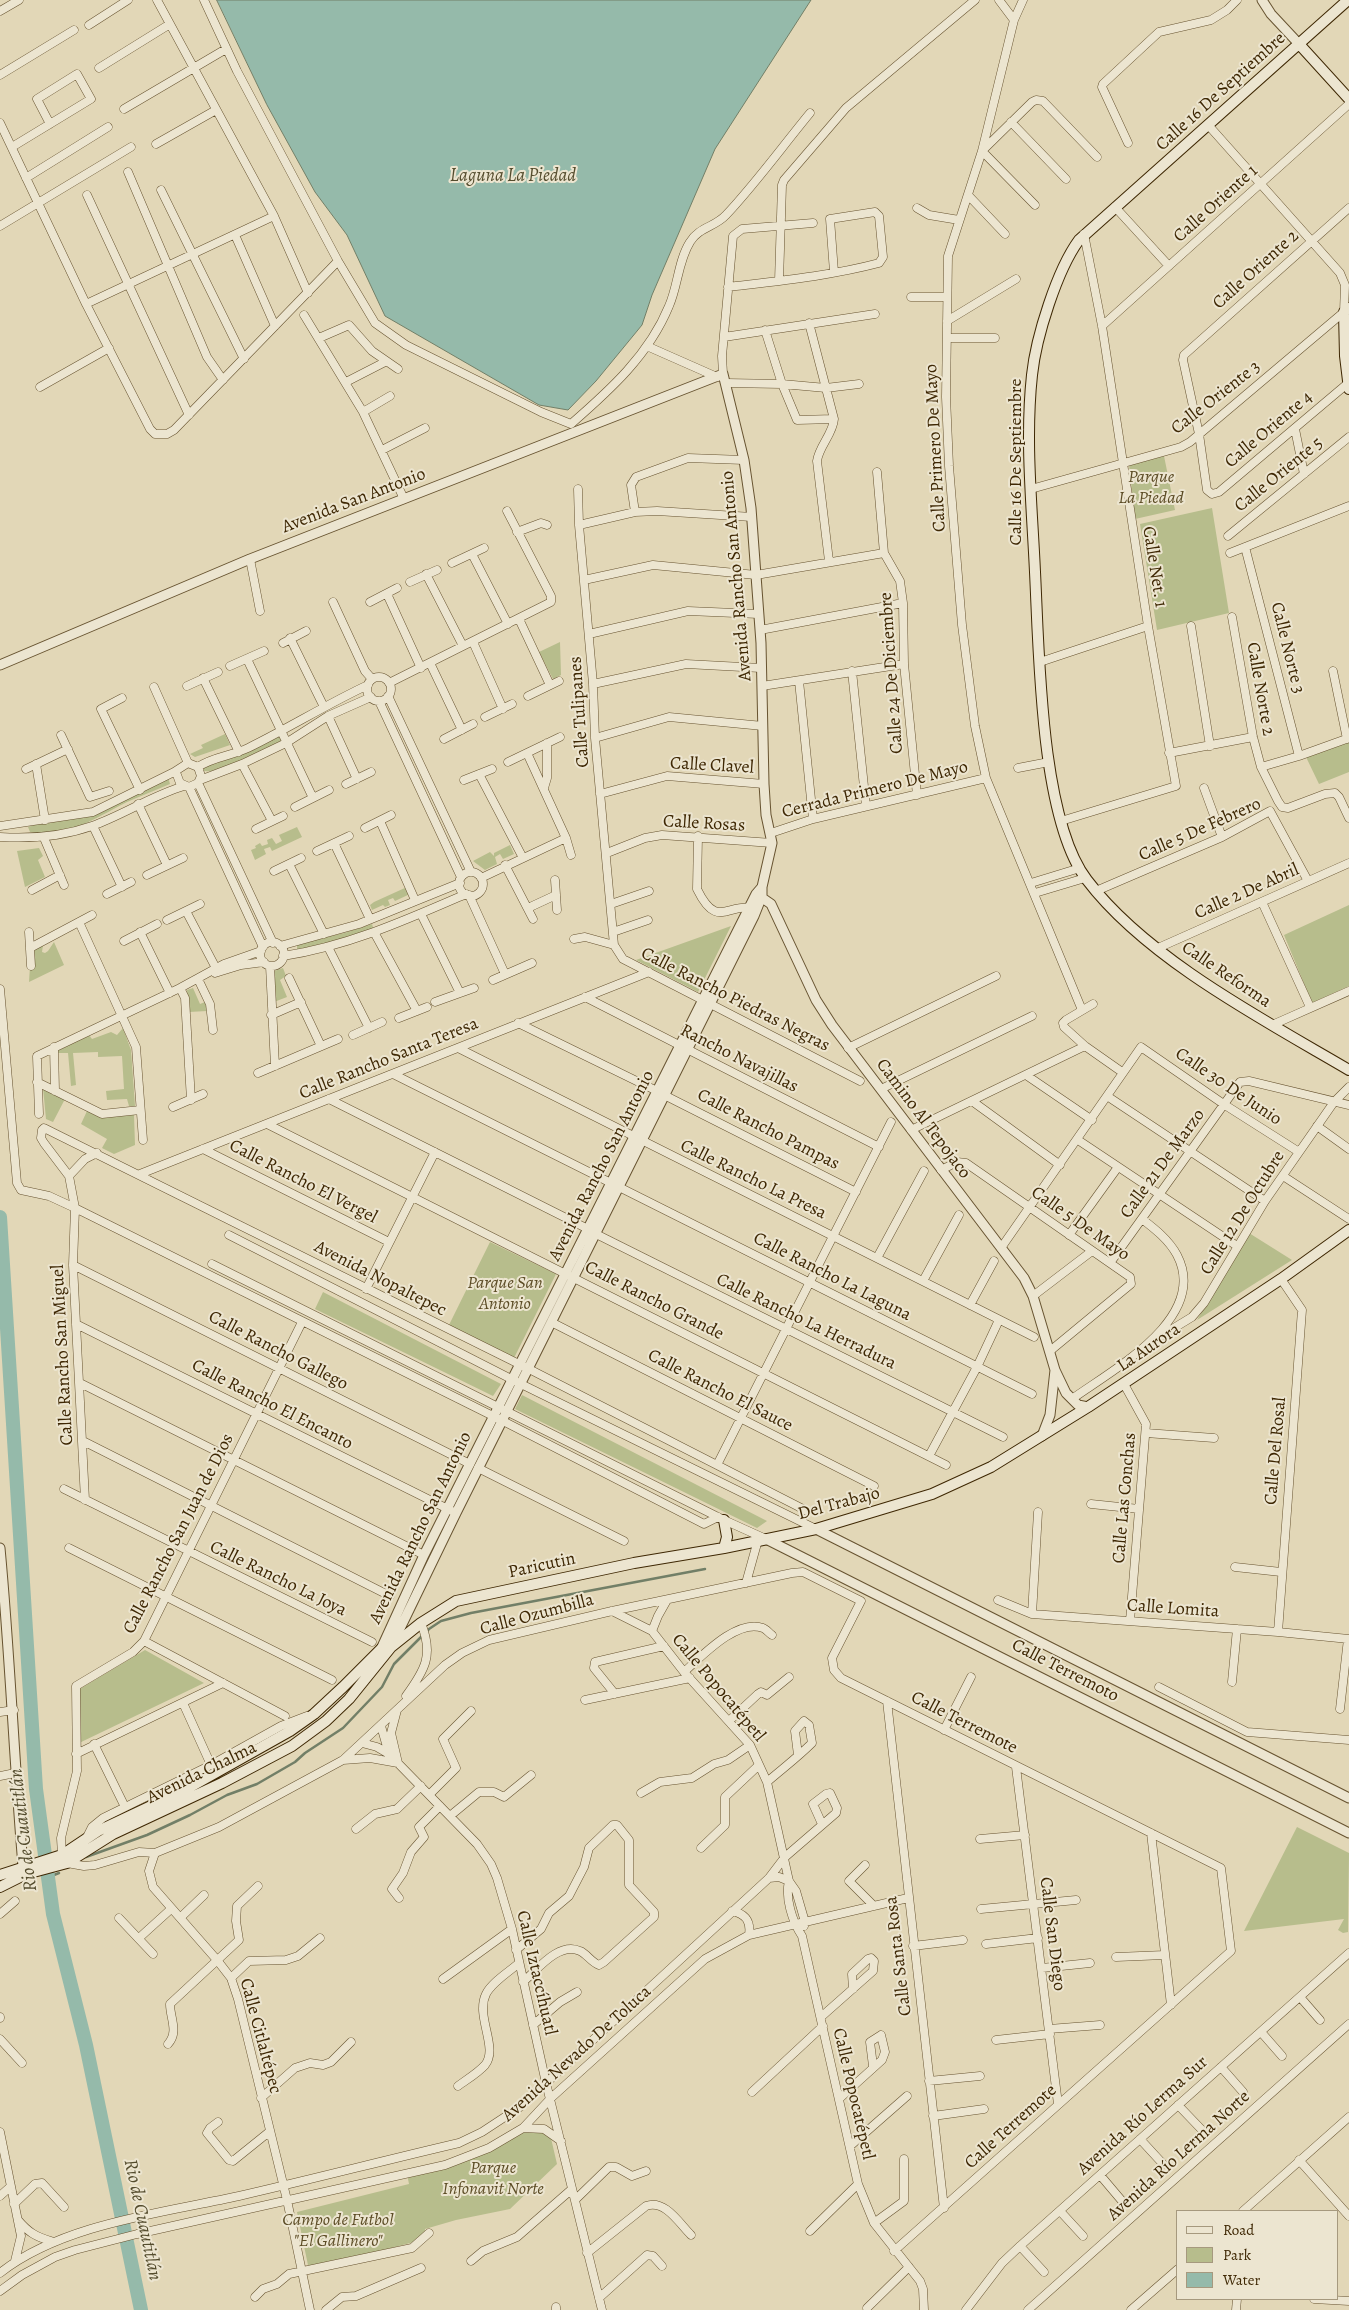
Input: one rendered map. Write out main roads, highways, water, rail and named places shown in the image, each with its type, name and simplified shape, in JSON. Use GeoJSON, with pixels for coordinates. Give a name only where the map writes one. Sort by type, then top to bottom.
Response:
{"type":"FeatureCollection","features":[{"type":"Feature","properties":{"kind":"main road","name":"Calle 16 De Septiembre"},"geometry":{"type":"LineString","coordinates":[[1096,891],[1085,878],[1080,868],[1061,821],[1049,762],[1040,662],[1031,489],[1030,419],[1036,350],[1062,274],[1074,247],[1084,234],[1348,0]]}},
{"type":"Feature","properties":{"kind":"main road"},"geometry":{"type":"LineString","coordinates":[[1299,44],[1349,99]]}},
{"type":"Feature","properties":{"kind":"main road"},"geometry":{"type":"LineString","coordinates":[[1347,310],[1348,387]]}},
{"type":"Feature","properties":{"kind":"main road","name":"Calle Reforma"},"geometry":{"type":"LineString","coordinates":[[1096,891],[1110,906],[1158,948],[1190,973],[1272,1025],[1349,1070]]}},
{"type":"Feature","properties":{"kind":"main road","name":"La Aurora"},"geometry":{"type":"LineString","coordinates":[[960,1483],[1042,1436],[1124,1384],[1281,1279],[1349,1230]]}},
{"type":"Feature","properties":{"kind":"main road","name":"Del Trabajo"},"geometry":{"type":"LineString","coordinates":[[724,1548],[816,1529],[932,1494],[960,1483]]}},
{"type":"Feature","properties":{"kind":"main road"},"geometry":{"type":"LineString","coordinates":[[721,1518],[728,1537],[724,1548]]}},
{"type":"Feature","properties":{"kind":"main road","name":"Paricutin"},"geometry":{"type":"LineString","coordinates":[[386,1648],[422,1627],[456,1601],[634,1562],[724,1548]]}},
{"type":"Feature","properties":{"kind":"main road","name":"Avenida Chalma"},"geometry":{"type":"LineString","coordinates":[[0,1874],[23,1866],[56,1862],[98,1831],[185,1790],[290,1731],[314,1714],[386,1648]]}},
{"type":"Feature","properties":{"kind":"main road","name":"Avenida Chalma"},"geometry":{"type":"LineString","coordinates":[[0,1887],[222,1782],[292,1746],[326,1721],[349,1699],[386,1648]]}},
{"type":"Feature","properties":{"kind":"water","name":"Laguna La Piedad"},"geometry":{"type":"Polygon","coordinates":[[[217,0],[811,0],[715,149],[652,295],[642,325],[596,381],[568,410],[539,405],[385,316],[347,235],[315,192],[267,105],[217,0]]]}},
{"type":"Feature","properties":{"kind":"waterway","name":"Rio de Cuautitlán"},"geometry":{"type":"LineString","coordinates":[[0,1217],[36,1789],[53,1914],[86,2045],[141,2310]]}},
{"type":"Feature","properties":{"kind":"waterway"},"geometry":{"type":"LineString","coordinates":[[86,1857],[147,1835],[227,1795],[257,1784],[295,1762],[305,1753],[343,1728],[382,1687],[394,1664],[429,1629],[441,1621],[471,1613],[705,1569]]}},
{"type":"Feature","properties":{"kind":"waterway"},"geometry":{"type":"LineString","coordinates":[[49,1877],[59,1873]]}},
{"type":"Feature","properties":{"kind":"park label","name":"Parque La Piedad"},"geometry":{"type":"Point","coordinates":[1151,488]}},
{"type":"Feature","properties":{"kind":"park label","name":"Parque San Antonio"},"geometry":{"type":"Point","coordinates":[505,1294]}},
{"type":"Feature","properties":{"kind":"park label","name":"Parque Infonavit Norte"},"geometry":{"type":"Point","coordinates":[493,2179]}},
{"type":"Feature","properties":{"kind":"park label","name":"Campo de Futbol \"El Gallinero\""},"geometry":{"type":"Point","coordinates":[338,2231]}}]}
